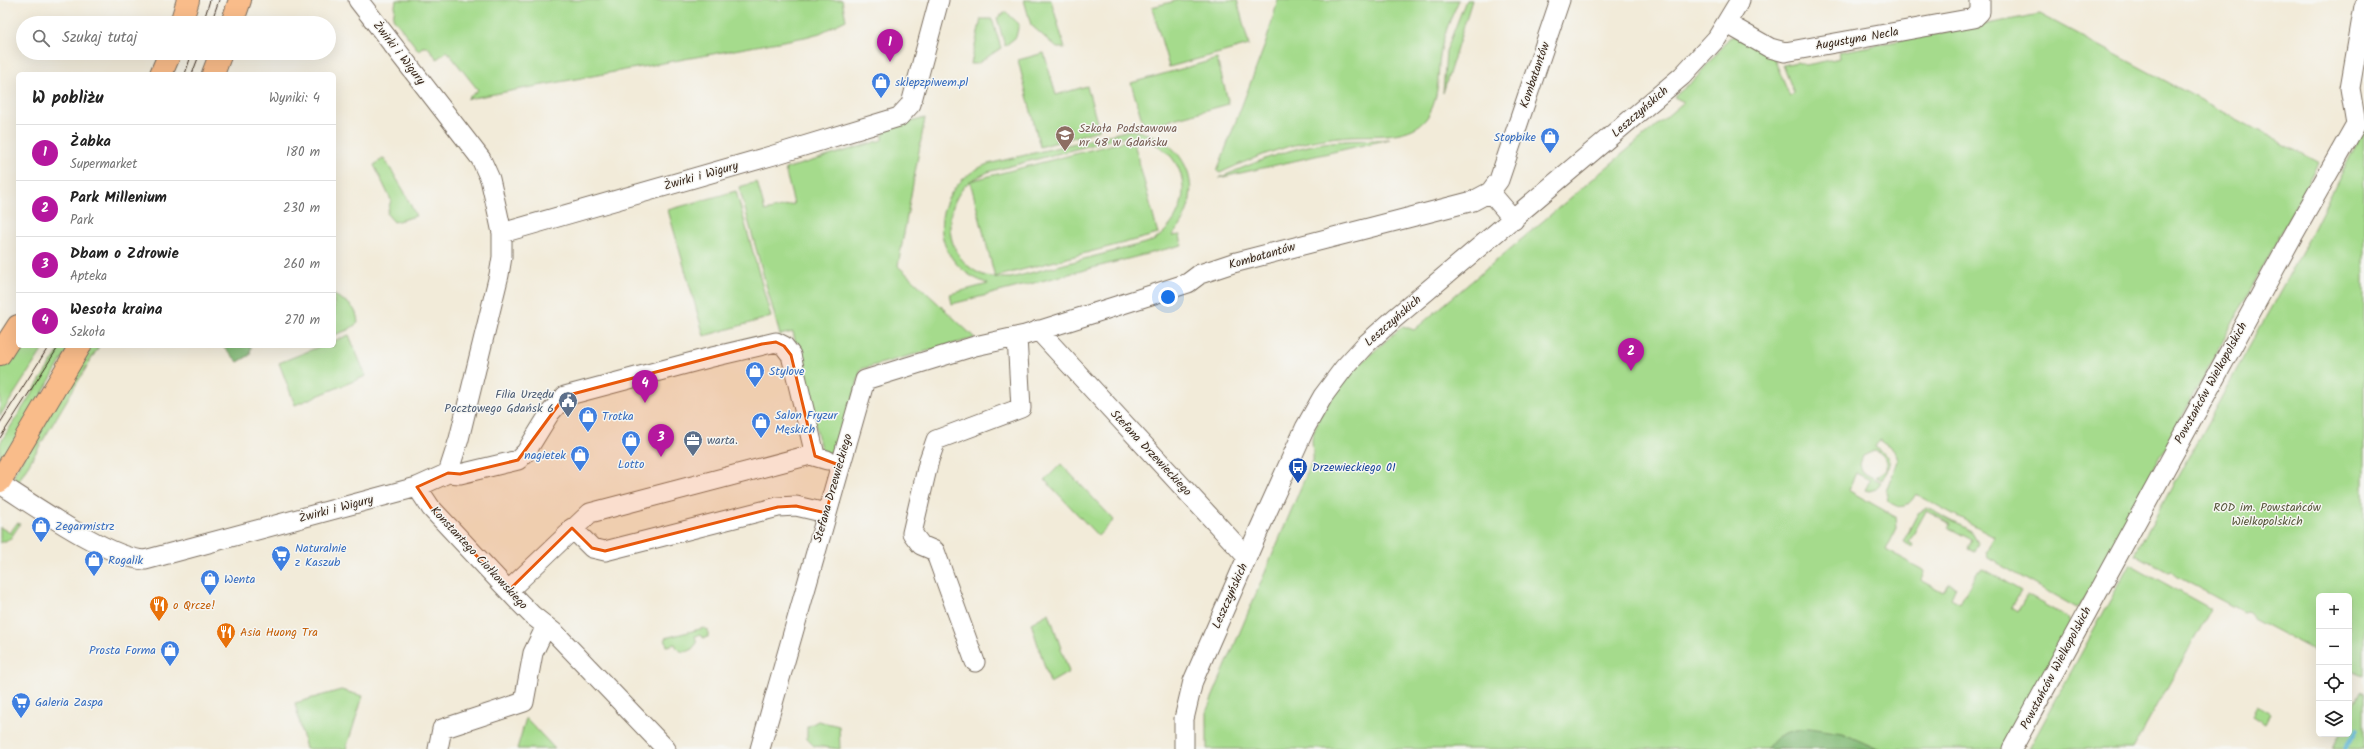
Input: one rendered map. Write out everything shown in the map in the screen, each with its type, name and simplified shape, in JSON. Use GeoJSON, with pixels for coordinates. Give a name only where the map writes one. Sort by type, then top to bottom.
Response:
{"type":"FeatureCollection","features":[{"type":"Feature","properties":{"kind":"main road"},"geometry":{"type":"LineString","coordinates":[[183,16],[188,0]]}},
{"type":"Feature","properties":{"kind":"main road"},"geometry":{"type":"LineString","coordinates":[[234,16],[240,0]]}},
{"type":"Feature","properties":{"kind":"main road"},"geometry":{"type":"LineString","coordinates":[[162,72],[167,60]]}},
{"type":"Feature","properties":{"kind":"main road"},"geometry":{"type":"LineString","coordinates":[[214,72],[218,60]]}},
{"type":"Feature","properties":{"kind":"main road"},"geometry":{"type":"LineString","coordinates":[[1,350],[16,329]]}},
{"type":"Feature","properties":{"kind":"main road"},"geometry":{"type":"LineString","coordinates":[[0,482],[79,348]]}},
{"type":"Feature","properties":{"kind":"street","name":"Żwirki i Wigury"},"geometry":{"type":"LineString","coordinates":[[0,482],[111,551],[136,560],[151,560],[417,487],[448,473],[459,439],[499,275],[502,233],[490,179],[481,159],[358,0]]}},
{"type":"Feature","properties":{"kind":"street","name":"Żwirki i Wigury"},"geometry":{"type":"LineString","coordinates":[[502,233],[774,155],[899,117],[911,104],[940,0]]}},
{"type":"Feature","properties":{"kind":"street","name":"Kombatantów"},"geometry":{"type":"LineString","coordinates":[[1038,330],[1188,283],[1200,274],[1233,263],[1473,201],[1490,192],[1500,180],[1560,0]]}},
{"type":"Feature","properties":{"kind":"street","name":"Leszczyńskich"},"geometry":{"type":"LineString","coordinates":[[1178,745],[1187,701],[1193,681],[1247,557],[1314,411],[1344,368],[1366,344],[1396,318],[1514,220],[1682,76],[1702,56],[1726,23],[1740,0]]}},
{"type":"Feature","properties":{"kind":"street","name":"Augustyna Necla"},"geometry":{"type":"LineString","coordinates":[[1726,23],[1770,48],[1785,52],[1974,18],[1980,12],[1980,0]]}},
{"type":"Feature","properties":{"kind":"street","name":"Powstańców Wielkopolskich"},"geometry":{"type":"LineString","coordinates":[[2012,749],[2272,273],[2356,124],[2350,88],[2364,6]]}},
{"type":"Feature","properties":{"kind":"street"},"geometry":{"type":"LineString","coordinates":[[1490,192],[1514,220]]}},
{"type":"Feature","properties":{"kind":"street","name":"Stefana Drzewieckiego"},"geometry":{"type":"LineString","coordinates":[[760,749],[839,465],[865,380],[874,375],[975,346],[1017,337],[1038,330],[1247,557]]}},
{"type":"Feature","properties":{"kind":"street"},"geometry":{"type":"LineString","coordinates":[[975,662],[935,551],[921,545],[912,534],[929,460],[936,440],[1021,408],[1017,337]]}},
{"type":"Feature","properties":{"kind":"street"},"geometry":{"type":"LineString","coordinates":[[448,473],[460,474],[518,460],[550,413],[565,396],[708,358],[776,342],[784,346],[791,355],[815,455]]}},
{"type":"Feature","properties":{"kind":"street"},"geometry":{"type":"LineString","coordinates":[[509,590],[572,528],[590,513],[815,455],[839,465]]}},
{"type":"Feature","properties":{"kind":"street","name":"Konstantego Ciołkowskiego"},"geometry":{"type":"LineString","coordinates":[[417,487],[431,508],[532,615],[556,634],[666,749]]}},
{"type":"Feature","properties":{"kind":"street"},"geometry":{"type":"LineString","coordinates":[[572,528],[592,548],[605,552],[778,507],[796,506],[826,513]]}},
{"type":"Feature","properties":{"kind":"street"},"geometry":{"type":"LineString","coordinates":[[438,749],[442,730],[524,702],[533,653],[546,626]]}},
{"type":"Feature","properties":{"kind":"highlighted area"},"geometry":{"type":"Polygon","coordinates":[[[776,342],[784,346],[791,355],[815,456],[839,465],[826,513],[796,506],[778,507],[605,551],[592,548],[572,528],[509,590],[431,508],[417,487],[448,473],[460,474],[518,460],[565,396],[762,344],[776,342]]]}},
{"type":"Feature","properties":{"kind":"green space"},"geometry":{"type":"Polygon","coordinates":[[[396,0],[842,0],[846,20],[820,33],[805,37],[467,99],[478,90],[447,51],[437,59],[428,47],[422,47],[419,51],[393,18],[396,0]]]}},
{"type":"Feature","properties":{"kind":"green space"},"geometry":{"type":"Polygon","coordinates":[[[1024,0],[1051,0],[1065,48],[1057,48],[1031,25],[1024,0]]]}},
{"type":"Feature","properties":{"kind":"green space"},"geometry":{"type":"Polygon","coordinates":[[[1179,0],[1237,0],[1249,45],[1169,67],[1152,7],[1179,0]]]}},
{"type":"Feature","properties":{"kind":"green space"},"geometry":{"type":"Polygon","coordinates":[[[1278,0],[1459,0],[1443,40],[1435,101],[1428,116],[1422,123],[1413,129],[1403,132],[1317,140],[1268,153],[1220,173],[1217,171],[1266,42],[1278,0]]]}},
{"type":"Feature","properties":{"kind":"green space"},"geometry":{"type":"Polygon","coordinates":[[[1466,0],[1472,0],[1443,93],[1446,51],[1466,0]]]}},
{"type":"Feature","properties":{"kind":"green space"},"geometry":{"type":"Polygon","coordinates":[[[1006,12],[1019,24],[1016,37],[1005,46],[997,18],[1006,12]]]}},
{"type":"Feature","properties":{"kind":"green space"},"geometry":{"type":"Polygon","coordinates":[[[2040,14],[2319,163],[2081,604],[2077,608],[1988,558],[1986,553],[1994,536],[1916,494],[1907,505],[1900,507],[1888,501],[1886,491],[1898,461],[1896,454],[1889,446],[1879,440],[1875,447],[1888,458],[1889,461],[1888,469],[1882,480],[1876,477],[1886,469],[1884,457],[1880,453],[1874,451],[1863,456],[1860,464],[1862,472],[1881,482],[1876,489],[1869,491],[1865,490],[1870,480],[1856,473],[1848,490],[1896,517],[1897,528],[1886,550],[1923,570],[1924,572],[1921,580],[1943,592],[1949,584],[1956,587],[1951,598],[1960,603],[1977,572],[1984,569],[2021,591],[2012,607],[2018,611],[2027,595],[2068,618],[2070,624],[2003,749],[1207,749],[1207,710],[1312,461],[1313,434],[1320,418],[1339,388],[1364,361],[1403,326],[1414,330],[1684,102],[1674,97],[1697,77],[1729,38],[1734,36],[1773,56],[1790,97],[1794,93],[1783,65],[1797,62],[1806,65],[1840,58],[1839,52],[2040,14]]]}},
{"type":"Feature","properties":{"kind":"green space"},"geometry":{"type":"Polygon","coordinates":[[[981,19],[992,19],[1001,48],[977,64],[971,64],[981,19]]]}},
{"type":"Feature","properties":{"kind":"green space"},"geometry":{"type":"Polygon","coordinates":[[[1044,53],[1056,95],[1087,86],[1099,130],[1040,147],[1018,60],[1044,53]]]}},
{"type":"Feature","properties":{"kind":"green space"},"geometry":{"type":"Polygon","coordinates":[[[1217,59],[1229,104],[1144,127],[1131,83],[1217,59]]]}},
{"type":"Feature","properties":{"kind":"green space"},"geometry":{"type":"Polygon","coordinates":[[[925,118],[898,266],[975,338],[861,369],[839,451],[832,456],[821,449],[793,332],[780,335],[739,187],[757,182],[765,211],[794,204],[785,169],[882,140],[885,129],[925,118]]]}},
{"type":"Feature","properties":{"kind":"green space","name":"ROD im. Powstańców Wielkopolskich"},"geometry":{"type":"Polygon","coordinates":[[[2364,129],[2364,676],[2352,671],[2352,593],[2316,593],[2316,651],[2253,618],[2252,614],[2247,611],[2243,612],[2178,577],[2171,571],[2168,572],[2135,554],[2306,244],[2364,129]]]}},
{"type":"Feature","properties":{"kind":"green space"},"geometry":{"type":"Polygon","coordinates":[[[1130,130],[1150,134],[1166,143],[1178,155],[1187,169],[1190,185],[1189,202],[1183,219],[1172,236],[1180,235],[1182,245],[952,304],[950,294],[988,284],[964,271],[951,257],[944,242],[941,227],[943,211],[949,196],[959,183],[972,172],[988,164],[1130,130]],[[1130,137],[1118,138],[988,172],[970,181],[960,193],[953,206],[950,220],[954,247],[962,259],[972,269],[986,276],[992,277],[1011,278],[1153,241],[1168,228],[1178,212],[1183,196],[1182,179],[1176,164],[1166,151],[1150,142],[1130,137]]]}},
{"type":"Feature","properties":{"kind":"green space"},"geometry":{"type":"Polygon","coordinates":[[[1133,139],[1158,234],[995,277],[970,181],[1133,139]]]}},
{"type":"Feature","properties":{"kind":"green space"},"geometry":{"type":"Polygon","coordinates":[[[1390,139],[1219,178],[1278,154],[1310,146],[1341,141],[1390,139]]]}},
{"type":"Feature","properties":{"kind":"green space"},"geometry":{"type":"Polygon","coordinates":[[[384,158],[404,191],[416,216],[394,222],[387,214],[391,200],[374,165],[384,158]]]}},
{"type":"Feature","properties":{"kind":"green space"},"geometry":{"type":"Polygon","coordinates":[[[736,191],[771,317],[704,336],[668,210],[736,191]]]}},
{"type":"Feature","properties":{"kind":"green space"},"geometry":{"type":"Polygon","coordinates":[[[336,296],[351,306],[356,313],[358,323],[348,330],[336,334],[336,296]]]}},
{"type":"Feature","properties":{"kind":"green space"},"geometry":{"type":"Polygon","coordinates":[[[349,335],[366,376],[295,405],[279,363],[316,348],[336,348],[336,340],[349,335]]]}},
{"type":"Feature","properties":{"kind":"green space"},"geometry":{"type":"Polygon","coordinates":[[[16,344],[16,348],[44,348],[0,416],[0,369],[16,344]]]}},
{"type":"Feature","properties":{"kind":"green space"},"geometry":{"type":"Polygon","coordinates":[[[61,348],[69,348],[0,465],[0,443],[61,348]]]}},
{"type":"Feature","properties":{"kind":"green space"},"geometry":{"type":"Polygon","coordinates":[[[88,348],[98,348],[17,484],[14,479],[15,472],[88,348]]]}},
{"type":"Feature","properties":{"kind":"green space"},"geometry":{"type":"Polygon","coordinates":[[[225,348],[251,348],[250,355],[238,362],[225,348]]]}},
{"type":"Feature","properties":{"kind":"green space"},"geometry":{"type":"Polygon","coordinates":[[[1061,464],[1114,520],[1098,536],[1045,480],[1061,464]]]}},
{"type":"Feature","properties":{"kind":"green space"},"geometry":{"type":"Polygon","coordinates":[[[1927,508],[1971,531],[1978,543],[1974,552],[1968,549],[1972,540],[1949,528],[1951,524],[1926,511],[1909,542],[1914,545],[1913,547],[1903,542],[1918,513],[1927,508]]]}},
{"type":"Feature","properties":{"kind":"green space"},"geometry":{"type":"Polygon","coordinates":[[[17,523],[20,524],[10,539],[0,543],[0,527],[10,533],[17,523]]]}},
{"type":"Feature","properties":{"kind":"green space"},"geometry":{"type":"Polygon","coordinates":[[[2130,564],[2211,609],[2133,749],[2029,749],[2130,564]]]}},
{"type":"Feature","properties":{"kind":"green space"},"geometry":{"type":"Polygon","coordinates":[[[1049,613],[1069,672],[1050,683],[1031,623],[1049,613]]]}},
{"type":"Feature","properties":{"kind":"green space"},"geometry":{"type":"Polygon","coordinates":[[[704,628],[708,630],[708,637],[704,638],[699,635],[695,636],[697,643],[691,650],[686,652],[681,651],[675,644],[667,646],[665,638],[704,628]]]}},
{"type":"Feature","properties":{"kind":"green space"},"geometry":{"type":"Polygon","coordinates":[[[341,690],[363,696],[346,749],[306,749],[295,703],[341,690]]]}},
{"type":"Feature","properties":{"kind":"green space"},"geometry":{"type":"Polygon","coordinates":[[[2360,691],[2364,693],[2364,749],[2333,749],[2339,737],[2352,737],[2352,708],[2360,691]]]}},
{"type":"Feature","properties":{"kind":"green space"},"geometry":{"type":"Polygon","coordinates":[[[2257,706],[2270,714],[2265,724],[2252,716],[2257,706]]]}},
{"type":"Feature","properties":{"kind":"green space"},"geometry":{"type":"Polygon","coordinates":[[[526,718],[555,749],[517,749],[526,718]]]}},
{"type":"Feature","properties":{"kind":"green space"},"geometry":{"type":"Polygon","coordinates":[[[818,721],[839,726],[840,749],[814,746],[807,739],[807,727],[818,721]]]}},
{"type":"Feature","properties":{"kind":"green space"},"geometry":{"type":"Polygon","coordinates":[[[1810,728],[1842,733],[1878,749],[1767,749],[1780,735],[1791,731],[1810,728]]]}},
{"type":"Feature","properties":{"kind":"waterway"},"geometry":{"type":"LineString","coordinates":[[2346,749],[2357,729]]}},
{"type":"Feature","properties":{"kind":"tram line"},"geometry":{"type":"LineString","coordinates":[[205,16],[210,0]]}},
{"type":"Feature","properties":{"kind":"tram line"},"geometry":{"type":"LineString","coordinates":[[213,16],[219,0]]}},
{"type":"Feature","properties":{"kind":"tram line"},"geometry":{"type":"LineString","coordinates":[[186,72],[190,60]]}},
{"type":"Feature","properties":{"kind":"tram line"},"geometry":{"type":"LineString","coordinates":[[193,72],[197,60]]}},
{"type":"Feature","properties":{"kind":"tram line"},"geometry":{"type":"LineString","coordinates":[[0,423],[48,348]]}},
{"type":"Feature","properties":{"kind":"tram line"},"geometry":{"type":"LineString","coordinates":[[0,438],[58,348]]}},
{"type":"Feature","properties":{"kind":"place","name":"Żabka"},"geometry":{"type":"Point","coordinates":[890,62]}},
{"type":"Feature","properties":{"kind":"place","name":"sklepzpiwem.pl"},"geometry":{"type":"Point","coordinates":[881,99]}},
{"type":"Feature","properties":{"kind":"place","name":"Szkoła Podstawowa nr 48 w Gdańsku"},"geometry":{"type":"Point","coordinates":[1065,152]}},
{"type":"Feature","properties":{"kind":"place","name":"Stopbike"},"geometry":{"type":"Point","coordinates":[1550,154]}},
{"type":"Feature","properties":{"kind":"place","name":"Park Millenium"},"geometry":{"type":"Point","coordinates":[1631,371]}},
{"type":"Feature","properties":{"kind":"place","name":"Stylove"},"geometry":{"type":"Point","coordinates":[755,388]}},
{"type":"Feature","properties":{"kind":"place","name":"Wesoła kraina"},"geometry":{"type":"Point","coordinates":[645,403]}},
{"type":"Feature","properties":{"kind":"place","name":"Filia Urzędu Pocztowego Gdańsk 6"},"geometry":{"type":"Point","coordinates":[568,418]}},
{"type":"Feature","properties":{"kind":"place","name":"Trotka"},"geometry":{"type":"Point","coordinates":[588,433]}},
{"type":"Feature","properties":{"kind":"place","name":"Salon Fryzur Męskich"},"geometry":{"type":"Point","coordinates":[761,439]}},
{"type":"Feature","properties":{"kind":"place","name":"Lotto"},"geometry":{"type":"Point","coordinates":[631,457]}},
{"type":"Feature","properties":{"kind":"place","name":"Dbam o Zdrowie"},"geometry":{"type":"Point","coordinates":[661,457]}},
{"type":"Feature","properties":{"kind":"place","name":"warta."},"geometry":{"type":"Point","coordinates":[693,457]}},
{"type":"Feature","properties":{"kind":"place","name":"nagietek"},"geometry":{"type":"Point","coordinates":[580,472]}},
{"type":"Feature","properties":{"kind":"place","name":"Drzewieckiego 01"},"geometry":{"type":"Point","coordinates":[1298,484]}},
{"type":"Feature","properties":{"kind":"place","name":"Zegarmistrz"},"geometry":{"type":"Point","coordinates":[41,543]}},
{"type":"Feature","properties":{"kind":"place","name":"Naturalnie z Kaszub"},"geometry":{"type":"Point","coordinates":[281,572]}},
{"type":"Feature","properties":{"kind":"place","name":"Rogalik"},"geometry":{"type":"Point","coordinates":[94,577]}},
{"type":"Feature","properties":{"kind":"place","name":"Wenta"},"geometry":{"type":"Point","coordinates":[210,596]}},
{"type":"Feature","properties":{"kind":"place","name":"o Qrcze!"},"geometry":{"type":"Point","coordinates":[159,622]}},
{"type":"Feature","properties":{"kind":"place","name":"Asia Huong Tra"},"geometry":{"type":"Point","coordinates":[226,649]}},
{"type":"Feature","properties":{"kind":"place","name":"Prosta Forma"},"geometry":{"type":"Point","coordinates":[170,667]}},
{"type":"Feature","properties":{"kind":"place","name":"Galeria Zaspa"},"geometry":{"type":"Point","coordinates":[21,719]}}]}
